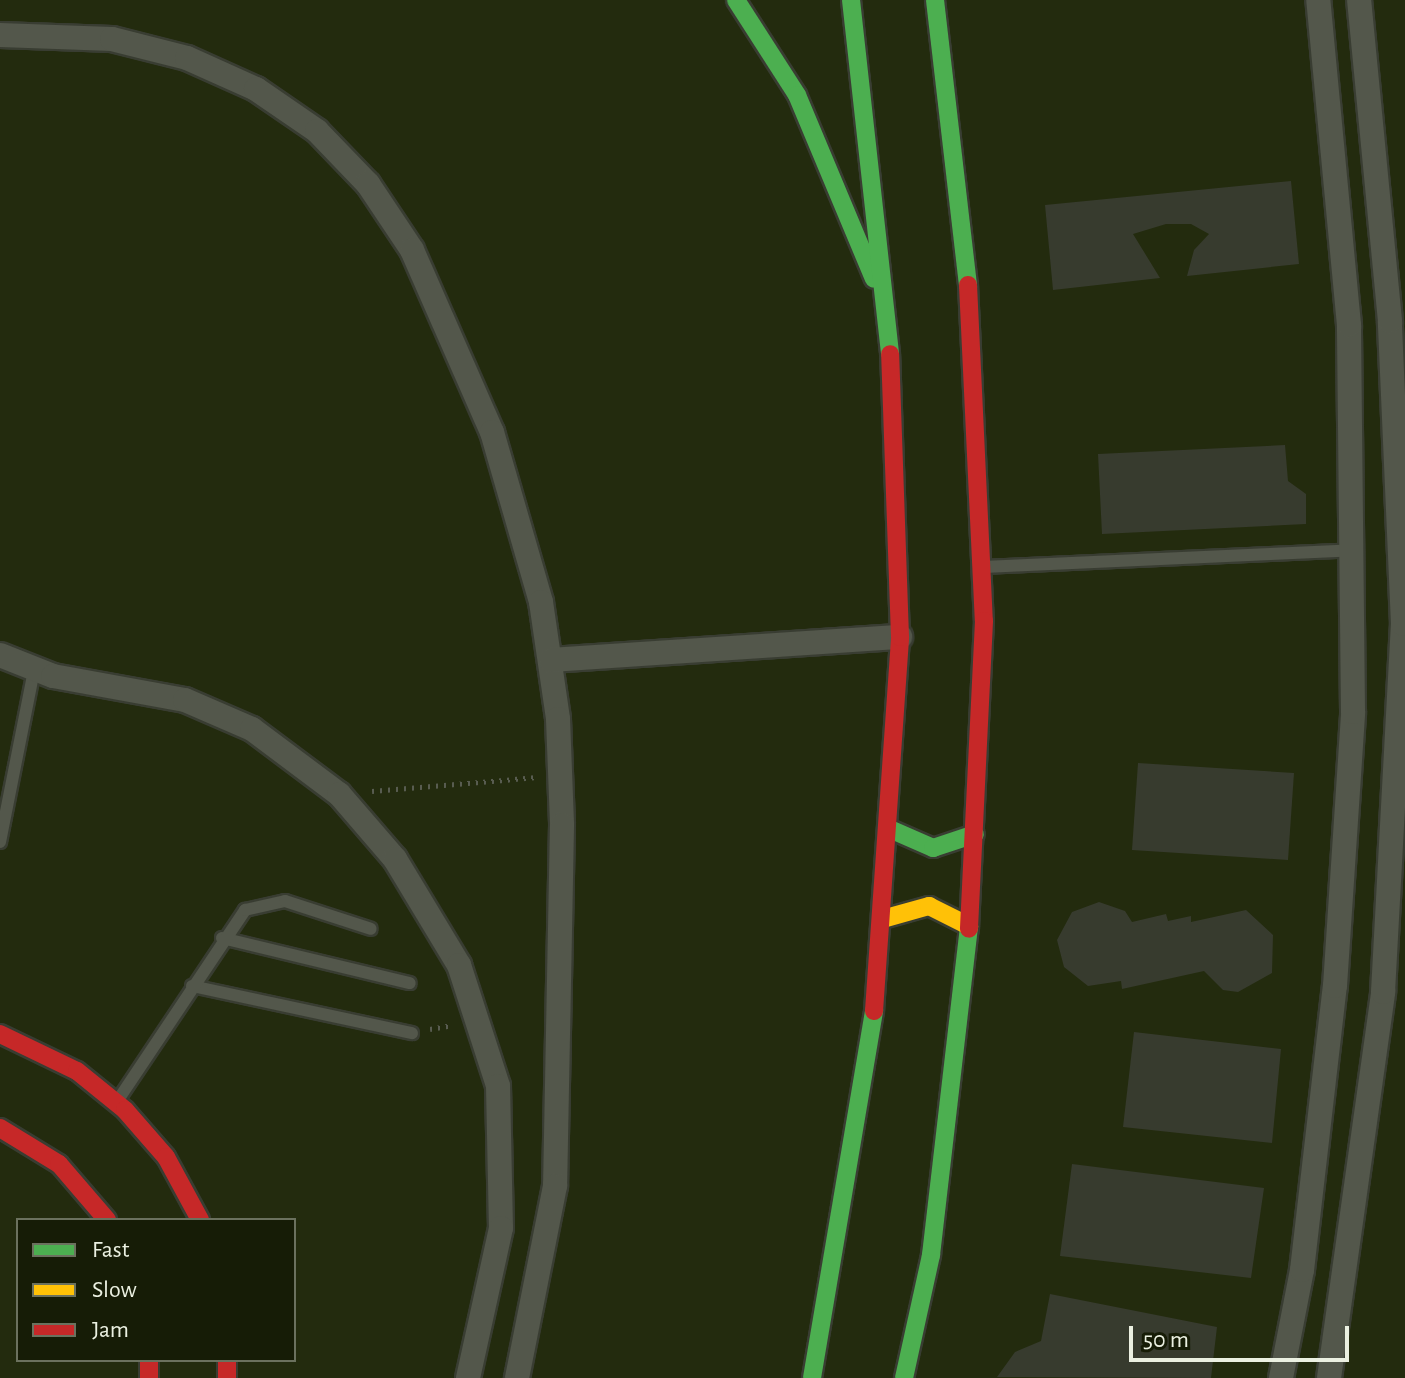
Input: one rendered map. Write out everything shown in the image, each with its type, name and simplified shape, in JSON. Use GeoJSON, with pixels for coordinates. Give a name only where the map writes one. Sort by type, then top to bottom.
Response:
{"type":"FeatureCollection","features":[{"type":"Feature","properties":{"kind":"street"},"geometry":{"type":"LineString","coordinates":[[736,0],[797,95],[850,208],[889,327]]}},
{"type":"Feature","properties":{"kind":"street"},"geometry":{"type":"LineString","coordinates":[[812,1378],[858,1135],[886,918],[900,637],[889,327],[851,0]]}},
{"type":"Feature","properties":{"kind":"street"},"geometry":{"type":"LineString","coordinates":[[904,1378],[931,1255],[969,926],[975,834],[982,567],[967,270],[935,0]]}},
{"type":"Feature","properties":{"kind":"street"},"geometry":{"type":"LineString","coordinates":[[1281,1378],[1302,1270],[1335,986],[1356,550],[1349,325],[1318,0]]}},
{"type":"Feature","properties":{"kind":"street"},"geometry":{"type":"LineString","coordinates":[[1329,1378],[1383,992],[1404,624],[1390,321],[1359,0]]}},
{"type":"Feature","properties":{"kind":"street"},"geometry":{"type":"LineString","coordinates":[[0,35],[112,39],[187,58],[256,89],[344,156],[412,250],[470,378],[515,502],[551,660],[560,775],[562,1104],[555,1186],[517,1378]]}},
{"type":"Feature","properties":{"kind":"street"},"geometry":{"type":"LineString","coordinates":[[1349,325],[1390,321]]}},
{"type":"Feature","properties":{"kind":"street"},"geometry":{"type":"LineString","coordinates":[[551,660],[900,637]]}},
{"type":"Feature","properties":{"kind":"street"},"geometry":{"type":"LineString","coordinates":[[0,655],[34,670],[151,691],[219,713],[282,748],[339,794],[395,859],[440,929],[480,1019],[498,1086],[504,1176],[493,1280],[468,1378]]}},
{"type":"Feature","properties":{"kind":"street"},"geometry":{"type":"LineString","coordinates":[[892,830],[933,848],[975,834]]}},
{"type":"Feature","properties":{"kind":"street"},"geometry":{"type":"LineString","coordinates":[[886,918],[929,906],[969,926]]}},
{"type":"Feature","properties":{"kind":"street"},"geometry":{"type":"LineString","coordinates":[[0,1034],[77,1071],[116,1103],[166,1157],[199,1218]]}},
{"type":"Feature","properties":{"kind":"street"},"geometry":{"type":"LineString","coordinates":[[0,1128],[59,1164],[105,1218]]}},
{"type":"Feature","properties":{"kind":"lane"},"geometry":{"type":"LineString","coordinates":[[982,567],[1356,550]]}},
{"type":"Feature","properties":{"kind":"lane"},"geometry":{"type":"LineString","coordinates":[[0,842],[34,670]]}},
{"type":"Feature","properties":{"kind":"lane"},"geometry":{"type":"LineString","coordinates":[[116,1103],[222,938],[245,910],[269,901],[371,929]]}},
{"type":"Feature","properties":{"kind":"lane"},"geometry":{"type":"LineString","coordinates":[[222,938],[410,983]]}},
{"type":"Feature","properties":{"kind":"lane"},"geometry":{"type":"LineString","coordinates":[[192,986],[412,1033]]}},
{"type":"Feature","properties":{"kind":"path"},"geometry":{"type":"LineString","coordinates":[[339,794],[560,775]]}},
{"type":"Feature","properties":{"kind":"path"},"geometry":{"type":"LineString","coordinates":[[412,1033],[480,1019]]}},
{"type":"Feature","properties":{"kind":"shaded area"},"geometry":{"type":"Polygon","coordinates":[[[0,0],[1405,0],[1405,1378],[0,1378],[0,0]]]}},
{"type":"Feature","properties":{"kind":"building"},"geometry":{"type":"Polygon","coordinates":[[[1291,181],[1299,264],[1187,276],[1194,250],[1209,234],[1191,224],[1166,224],[1133,234],[1160,278],[1053,290],[1045,205],[1291,181]]]}},
{"type":"Feature","properties":{"kind":"building"},"geometry":{"type":"Polygon","coordinates":[[[1285,445],[1288,481],[1306,494],[1306,524],[1102,534],[1098,454],[1285,445]]]}},
{"type":"Feature","properties":{"kind":"building"},"geometry":{"type":"Polygon","coordinates":[[[1138,763],[1294,773],[1288,860],[1132,850],[1138,763]]]}},
{"type":"Feature","properties":{"kind":"building"},"geometry":{"type":"Polygon","coordinates":[[[1099,902],[1125,911],[1132,922],[1166,914],[1168,921],[1191,916],[1191,922],[1246,910],[1273,935],[1272,973],[1238,992],[1223,990],[1204,971],[1122,989],[1121,981],[1088,986],[1064,967],[1057,940],[1072,912],[1099,902]]]}},
{"type":"Feature","properties":{"kind":"building"},"geometry":{"type":"Polygon","coordinates":[[[1134,1032],[1281,1049],[1272,1143],[1123,1127],[1134,1032]]]}},
{"type":"Feature","properties":{"kind":"building"},"geometry":{"type":"Polygon","coordinates":[[[1072,1164],[1264,1188],[1251,1278],[1060,1256],[1072,1164]]]}},
{"type":"Feature","properties":{"kind":"building"},"geometry":{"type":"Polygon","coordinates":[[[1050,1294],[1217,1327],[1211,1378],[997,1377],[1015,1352],[1041,1341],[1050,1294]]]}},
{"type":"Feature","properties":{"kind":"traffic: fast"},"geometry":{"type":"LineString","coordinates":[[736,0],[797,95],[874,279]]}},
{"type":"Feature","properties":{"kind":"traffic: fast"},"geometry":{"type":"LineString","coordinates":[[851,0],[890,354]]}},
{"type":"Feature","properties":{"kind":"traffic: fast"},"geometry":{"type":"LineString","coordinates":[[935,0],[968,285]]}},
{"type":"Feature","properties":{"kind":"traffic: fast"},"geometry":{"type":"LineString","coordinates":[[892,830],[933,848],[975,834]]}},
{"type":"Feature","properties":{"kind":"traffic: fast"},"geometry":{"type":"LineString","coordinates":[[904,1378],[931,1255],[969,929]]}},
{"type":"Feature","properties":{"kind":"traffic: fast"},"geometry":{"type":"LineString","coordinates":[[812,1378],[874,1011]]}},
{"type":"Feature","properties":{"kind":"traffic: slow"},"geometry":{"type":"LineString","coordinates":[[886,918],[929,906],[969,926]]}},
{"type":"Feature","properties":{"kind":"traffic: jam"},"geometry":{"type":"LineString","coordinates":[[968,285],[984,621],[969,929]]}},
{"type":"Feature","properties":{"kind":"traffic: jam"},"geometry":{"type":"LineString","coordinates":[[874,1011],[900,637],[890,354]]}},
{"type":"Feature","properties":{"kind":"traffic: jam"},"geometry":{"type":"LineString","coordinates":[[0,1034],[77,1071],[125,1110],[166,1157],[199,1218]]}},
{"type":"Feature","properties":{"kind":"traffic: jam"},"geometry":{"type":"LineString","coordinates":[[0,1128],[59,1164],[105,1218]]}},
{"type":"Feature","properties":{"kind":"traffic: jam"},"geometry":{"type":"LineString","coordinates":[[149,1362],[149,1378]]}},
{"type":"Feature","properties":{"kind":"traffic: jam"},"geometry":{"type":"LineString","coordinates":[[227,1362],[227,1378]]}}]}
